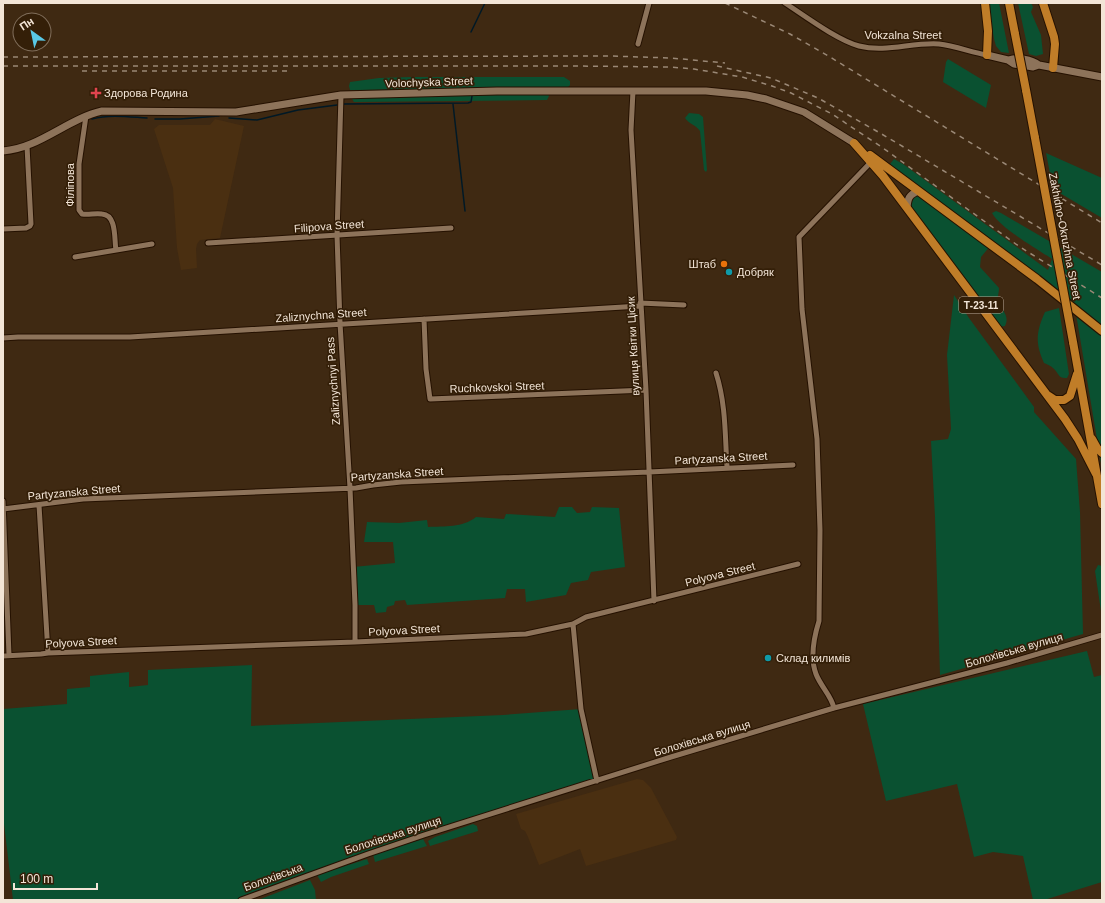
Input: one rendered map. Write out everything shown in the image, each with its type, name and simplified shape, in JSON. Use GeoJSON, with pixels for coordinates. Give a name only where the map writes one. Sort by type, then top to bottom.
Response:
{"type":"FeatureCollection","features":[{"type":"Feature","properties":{"kind":"main road"},"geometry":{"type":"LineString","coordinates":[[985,3],[988,31],[987,55]]}},
{"type":"Feature","properties":{"kind":"main road","name":"Zakhidno-Okruzhna Street"},"geometry":{"type":"LineString","coordinates":[[1009,3],[1073,342],[1096,474]]}},
{"type":"Feature","properties":{"kind":"main road"},"geometry":{"type":"LineString","coordinates":[[1043,3],[1054,37],[1055,44],[1053,68]]}},
{"type":"Feature","properties":{"kind":"main road","name":"Vokzalna Street"},"geometry":{"type":"LineString","coordinates":[[987,55],[1008,60],[1015,58],[1034,62],[1039,65],[1102,77]]}},
{"type":"Feature","properties":{"kind":"main road","name":"Volochyska Street"},"geometry":{"type":"LineString","coordinates":[[3,151],[27,146],[86,116],[102,111],[236,112],[341,94],[497,91],[706,91],[747,95],[766,99],[804,112],[854,143]]}},
{"type":"Feature","properties":{"kind":"main road","name":"Т-23-11"},"geometry":{"type":"LineString","coordinates":[[854,143],[873,160],[918,191],[1037,279],[1102,331]]}},
{"type":"Feature","properties":{"kind":"main road","name":"Т-23-11"},"geometry":{"type":"LineString","coordinates":[[873,160],[1071,429],[1096,474],[1102,504]]}},
{"type":"Feature","properties":{"kind":"main road"},"geometry":{"type":"LineString","coordinates":[[907,208],[908,199],[911,194],[918,191]]}},
{"type":"Feature","properties":{"kind":"main road"},"geometry":{"type":"LineString","coordinates":[[1041,387],[1050,397],[1055,400],[1064,400],[1070,396],[1074,388],[1078,372]]}},
{"type":"Feature","properties":{"kind":"main road"},"geometry":{"type":"LineString","coordinates":[[1089,430],[1097,448],[1102,453]]}},
{"type":"Feature","properties":{"kind":"street"},"geometry":{"type":"LineString","coordinates":[[638,44],[649,3]]}},
{"type":"Feature","properties":{"kind":"street","name":"Vokzalna Street"},"geometry":{"type":"LineString","coordinates":[[785,3],[836,36],[858,46],[869,49],[885,49],[918,44],[939,44],[987,55]]}},
{"type":"Feature","properties":{"kind":"street","name":"вулиця Квітки Цісик"},"geometry":{"type":"LineString","coordinates":[[633,91],[631,130],[646,390],[654,601]]}},
{"type":"Feature","properties":{"kind":"street","name":"Zaliznychnyi Pass"},"geometry":{"type":"LineString","coordinates":[[341,94],[337,235],[340,323],[350,488],[355,605],[355,642]]}},
{"type":"Feature","properties":{"kind":"street","name":"Філіпова"},"geometry":{"type":"LineString","coordinates":[[86,116],[79,164],[79,210],[82,214],[103,214],[109,216],[113,224],[116,250]]}},
{"type":"Feature","properties":{"kind":"street"},"geometry":{"type":"LineString","coordinates":[[3,230],[26,228],[31,224],[27,146]]}},
{"type":"Feature","properties":{"kind":"street"},"geometry":{"type":"LineString","coordinates":[[834,708],[832,701],[816,674],[813,652],[816,629],[819,621],[820,530],[817,439],[802,309],[799,238],[873,160]]}},
{"type":"Feature","properties":{"kind":"street","name":"Filipova Street"},"geometry":{"type":"LineString","coordinates":[[208,244],[451,228]]}},
{"type":"Feature","properties":{"kind":"street"},"geometry":{"type":"LineString","coordinates":[[75,257],[152,244]]}},
{"type":"Feature","properties":{"kind":"street","name":"Zaliznychna Street"},"geometry":{"type":"LineString","coordinates":[[3,338],[18,336],[130,337],[640,305],[684,305]]}},
{"type":"Feature","properties":{"kind":"street","name":"Ruchkovskoi Street"},"geometry":{"type":"LineString","coordinates":[[424,319],[426,369],[430,399],[646,390]]}},
{"type":"Feature","properties":{"kind":"street"},"geometry":{"type":"LineString","coordinates":[[716,373],[723,404],[726,431],[727,467]]}},
{"type":"Feature","properties":{"kind":"street","name":"Partyzanska Street"},"geometry":{"type":"LineString","coordinates":[[3,509],[83,499],[350,488],[401,482],[793,465]]}},
{"type":"Feature","properties":{"kind":"street"},"geometry":{"type":"LineString","coordinates":[[3,501],[10,655]]}},
{"type":"Feature","properties":{"kind":"street"},"geometry":{"type":"LineString","coordinates":[[39,505],[48,653]]}},
{"type":"Feature","properties":{"kind":"street","name":"Polyova Street"},"geometry":{"type":"LineString","coordinates":[[3,656],[526,634],[573,624],[586,617],[798,564]]}},
{"type":"Feature","properties":{"kind":"street"},"geometry":{"type":"LineString","coordinates":[[573,624],[581,709],[597,781]]}},
{"type":"Feature","properties":{"kind":"street","name":"Болохівська вулиця"},"geometry":{"type":"LineString","coordinates":[[312,874],[424,835],[834,708],[1007,663],[1102,635]]}},
{"type":"Feature","properties":{"kind":"street","name":"Болохівська"},"geometry":{"type":"LineString","coordinates":[[241,900],[312,874]]}},
{"type":"Feature","properties":{"kind":"shaded area"},"geometry":{"type":"Polygon","coordinates":[[[215,119],[244,126],[220,238],[200,240],[196,249],[197,268],[181,270],[177,248],[173,188],[154,129],[159,125],[210,125],[215,119]]]}},
{"type":"Feature","properties":{"kind":"shaded area"},"geometry":{"type":"Polygon","coordinates":[[[637,779],[643,780],[651,788],[677,837],[676,840],[586,866],[580,849],[539,865],[525,831],[521,829],[516,814],[637,779]]]}},
{"type":"Feature","properties":{"kind":"green space"},"geometry":{"type":"Polygon","coordinates":[[[988,3],[999,3],[1009,53],[1001,52],[996,46],[988,3]]]}},
{"type":"Feature","properties":{"kind":"green space"},"geometry":{"type":"Polygon","coordinates":[[[1018,3],[1031,3],[1033,7],[1031,12],[1041,35],[1043,54],[1036,56],[1029,54],[1018,3]]]}},
{"type":"Feature","properties":{"kind":"green space"},"geometry":{"type":"Polygon","coordinates":[[[948,59],[991,85],[986,108],[943,82],[946,62],[948,59]]]}},
{"type":"Feature","properties":{"kind":"green space"},"geometry":{"type":"Polygon","coordinates":[[[564,77],[570,81],[570,85],[567,88],[355,90],[350,90],[349,86],[350,82],[379,78],[564,77]]]}},
{"type":"Feature","properties":{"kind":"green space"},"geometry":{"type":"Polygon","coordinates":[[[547,92],[549,96],[547,100],[354,102],[352,99],[353,97],[547,92]]]}},
{"type":"Feature","properties":{"kind":"green space"},"geometry":{"type":"Polygon","coordinates":[[[689,113],[699,114],[703,117],[706,172],[704,170],[700,131],[685,118],[689,113]]]}},
{"type":"Feature","properties":{"kind":"green space"},"geometry":{"type":"Polygon","coordinates":[[[1046,153],[1102,178],[1102,218],[1053,189],[1046,153]]]}},
{"type":"Feature","properties":{"kind":"green space"},"geometry":{"type":"Polygon","coordinates":[[[894,159],[903,164],[1048,270],[1052,259],[1002,225],[992,213],[996,211],[1001,213],[1102,272],[1102,469],[1075,308],[991,245],[981,257],[980,267],[999,288],[998,302],[1007,319],[1005,326],[999,327],[909,205],[918,191],[887,168],[894,159]]]}},
{"type":"Feature","properties":{"kind":"green space"},"geometry":{"type":"Polygon","coordinates":[[[954,295],[1034,407],[1034,412],[1076,459],[1080,512],[1083,634],[940,675],[931,441],[948,439],[951,429],[947,355],[954,295]]]}},
{"type":"Feature","properties":{"kind":"green space"},"geometry":{"type":"Polygon","coordinates":[[[1059,308],[1069,374],[1067,378],[1060,377],[1052,367],[1044,363],[1038,343],[1038,332],[1045,312],[1059,308]]]}},
{"type":"Feature","properties":{"kind":"green space"},"geometry":{"type":"Polygon","coordinates":[[[559,507],[572,507],[577,513],[590,512],[592,507],[619,508],[625,567],[591,572],[588,580],[571,583],[566,595],[526,602],[525,589],[507,589],[505,598],[407,605],[405,600],[395,601],[394,605],[387,607],[386,612],[376,613],[374,605],[355,605],[353,567],[395,563],[393,542],[364,542],[367,522],[399,523],[427,520],[428,527],[447,526],[459,525],[471,521],[476,517],[504,519],[506,514],[555,517],[559,507]]]}},
{"type":"Feature","properties":{"kind":"green space"},"geometry":{"type":"Polygon","coordinates":[[[1098,565],[1102,566],[1102,618],[1095,571],[1098,565]]]}},
{"type":"Feature","properties":{"kind":"green space"},"geometry":{"type":"Polygon","coordinates":[[[1087,651],[1094,677],[1102,675],[1102,882],[1044,900],[1033,900],[1023,856],[993,852],[974,857],[957,784],[886,801],[863,704],[1087,651]]]}},
{"type":"Feature","properties":{"kind":"green space"},"geometry":{"type":"Polygon","coordinates":[[[252,665],[251,726],[503,715],[581,709],[597,781],[511,807],[252,896],[253,900],[13,900],[3,815],[3,709],[67,704],[67,689],[90,687],[90,676],[129,672],[129,687],[148,685],[148,670],[252,665]]]}},
{"type":"Feature","properties":{"kind":"green space"},"geometry":{"type":"Polygon","coordinates":[[[473,824],[477,826],[478,831],[430,846],[428,841],[435,837],[473,824]]]}},
{"type":"Feature","properties":{"kind":"green space"},"geometry":{"type":"Polygon","coordinates":[[[423,839],[427,846],[375,862],[373,854],[423,839]]]}},
{"type":"Feature","properties":{"kind":"green space"},"geometry":{"type":"Polygon","coordinates":[[[367,859],[369,864],[321,882],[317,875],[367,859]]]}},
{"type":"Feature","properties":{"kind":"green space"},"geometry":{"type":"Polygon","coordinates":[[[310,880],[315,890],[316,900],[258,900],[310,880]]]}},
{"type":"Feature","properties":{"kind":"waterway"},"geometry":{"type":"LineString","coordinates":[[471,32],[485,3]]}},
{"type":"Feature","properties":{"kind":"waterway"},"geometry":{"type":"LineString","coordinates":[[344,104],[468,103],[471,102],[472,96]]}},
{"type":"Feature","properties":{"kind":"waterway"},"geometry":{"type":"LineString","coordinates":[[453,104],[465,211]]}},
{"type":"Feature","properties":{"kind":"waterway"},"geometry":{"type":"LineString","coordinates":[[229,118],[257,120],[298,110],[337,105]]}},
{"type":"Feature","properties":{"kind":"waterway"},"geometry":{"type":"LineString","coordinates":[[92,119],[113,116],[147,118]]}},
{"type":"Feature","properties":{"kind":"waterway"},"geometry":{"type":"LineString","coordinates":[[155,119],[219,116]]}},
{"type":"Feature","properties":{"kind":"railway"},"geometry":{"type":"LineString","coordinates":[[725,3],[790,34],[830,57],[1102,223]]}},
{"type":"Feature","properties":{"kind":"railway"},"geometry":{"type":"LineString","coordinates":[[3,57],[611,56],[671,58],[725,63]]}},
{"type":"Feature","properties":{"kind":"railway"},"geometry":{"type":"LineString","coordinates":[[3,66],[670,67],[694,69],[742,77],[791,93],[832,114],[883,148],[1020,247],[1102,298]]}},
{"type":"Feature","properties":{"kind":"railway"},"geometry":{"type":"LineString","coordinates":[[717,66],[771,78],[818,98],[880,133],[1102,265]]}},
{"type":"Feature","properties":{"kind":"railway"},"geometry":{"type":"LineString","coordinates":[[82,71],[288,71]]}},
{"type":"Feature","properties":{"kind":"place","name":"Здорова Родина"},"geometry":{"type":"Point","coordinates":[96,93]}},
{"type":"Feature","properties":{"kind":"place","name":"Штаб"},"geometry":{"type":"Point","coordinates":[724,264]}},
{"type":"Feature","properties":{"kind":"place","name":"Добряк"},"geometry":{"type":"Point","coordinates":[729,272]}},
{"type":"Feature","properties":{"kind":"place","name":"Склад килимів"},"geometry":{"type":"Point","coordinates":[768,658]}}]}
